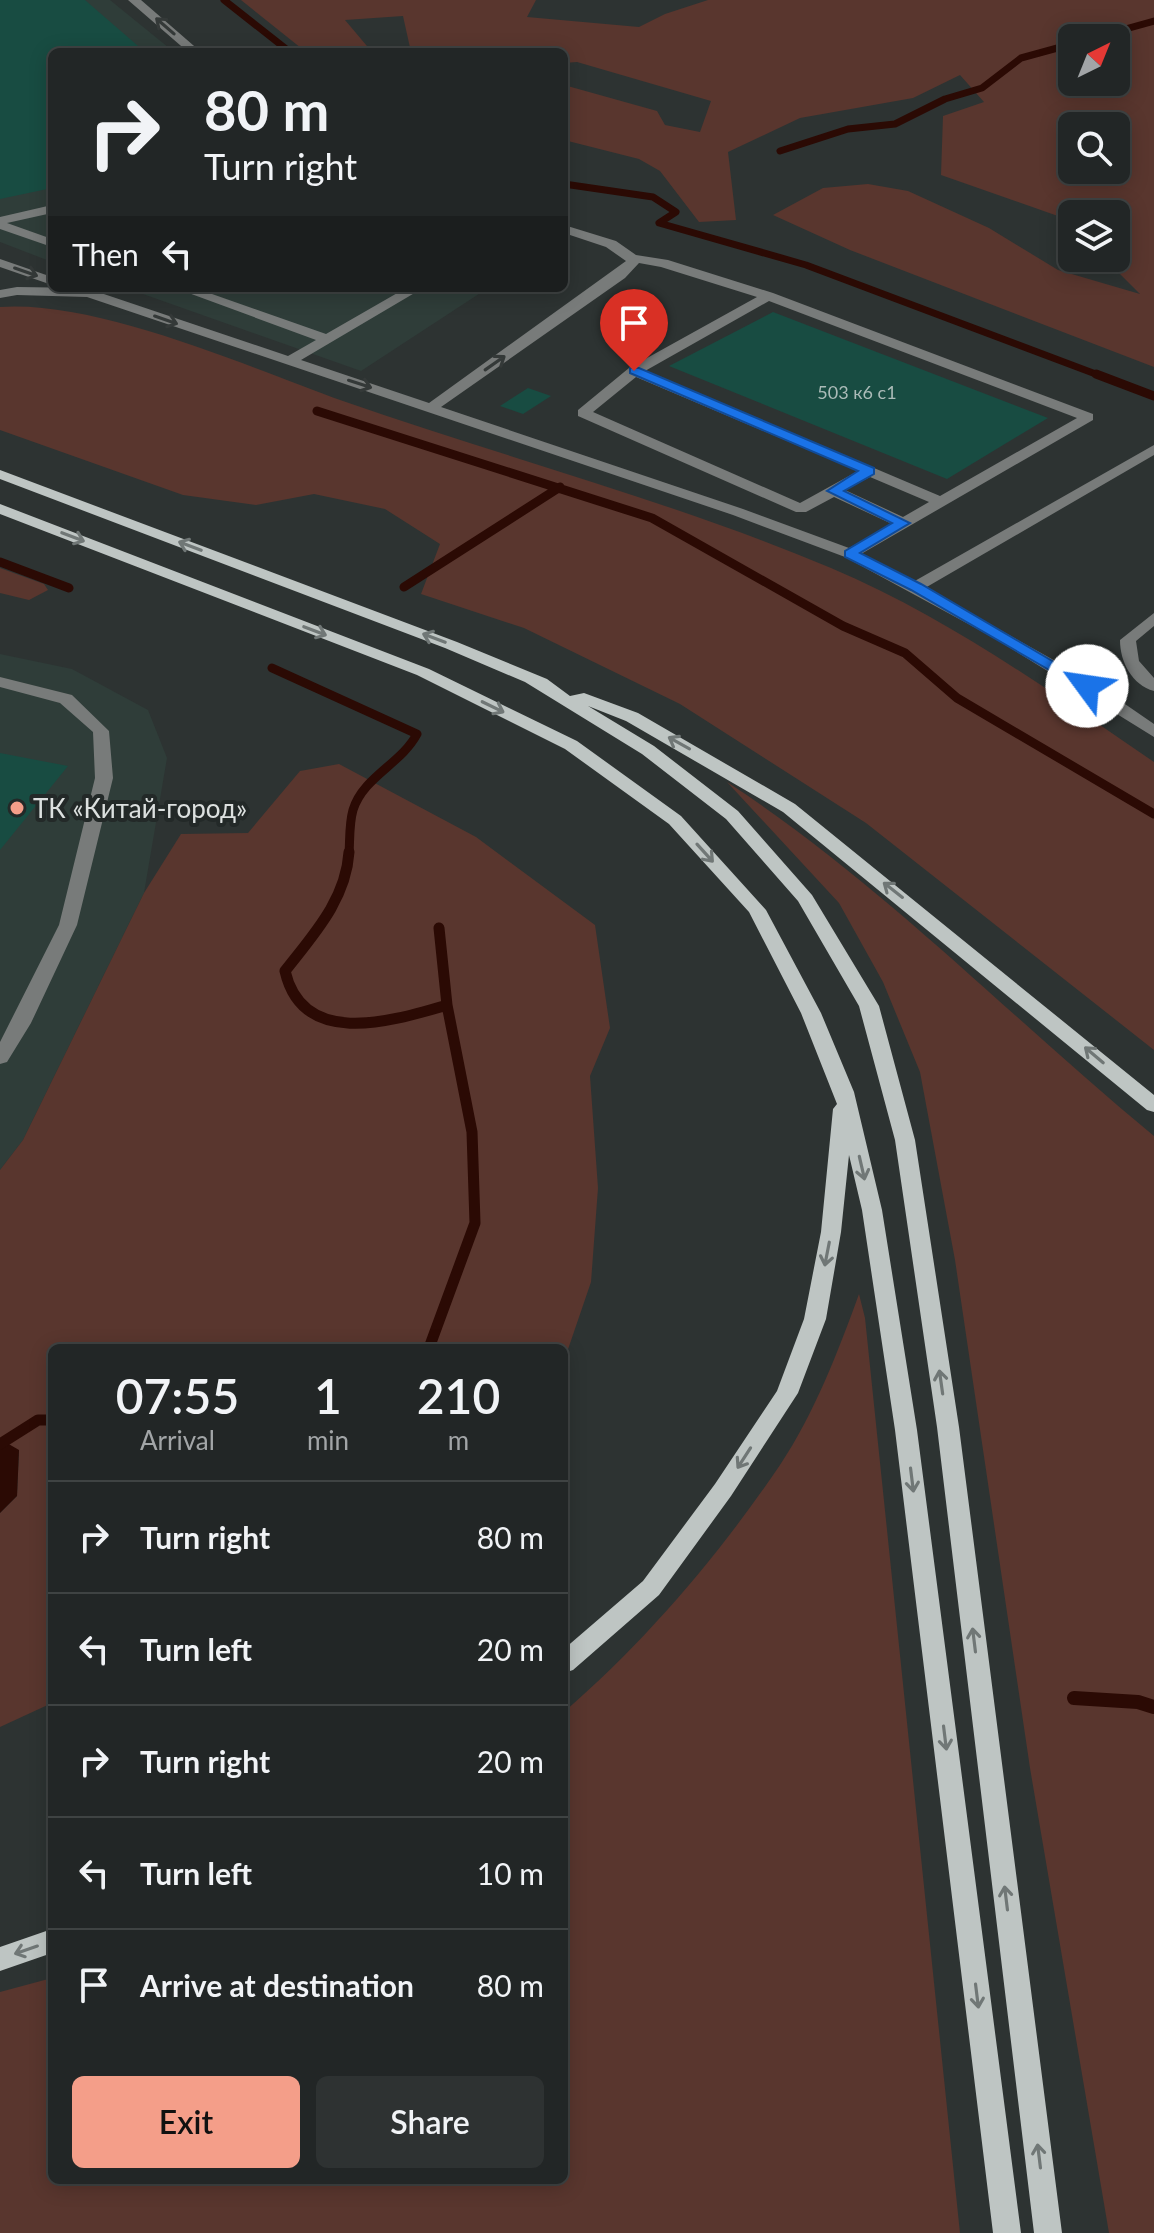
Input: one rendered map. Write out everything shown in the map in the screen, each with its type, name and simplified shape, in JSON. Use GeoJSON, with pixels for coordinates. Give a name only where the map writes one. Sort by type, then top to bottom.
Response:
{"type":"FeatureCollection","features":[{"type":"Feature","properties":{"kind":"main road"},"geometry":{"type":"LineString","coordinates":[[0,474],[632,717],[789,808],[1154,1105]]}},
{"type":"Feature","properties":{"kind":"main road"},"geometry":{"type":"LineString","coordinates":[[0,509],[423,672],[571,745],[675,820],[757,910],[811,1013],[844,1092],[872,1210],[906,1430],[1007,2233]]}},
{"type":"Feature","properties":{"kind":"main road"},"geometry":{"type":"LineString","coordinates":[[531,679],[648,750],[732,815],[806,899],[869,1006],[905,1140],[948,1427],[1048,2233]]}},
{"type":"Feature","properties":{"kind":"main road"},"geometry":{"type":"LineString","coordinates":[[568,1660],[651,1588],[723,1490],[787,1393],[818,1305],[831,1232],[844,1092]]}},
{"type":"Feature","properties":{"kind":"main road"},"geometry":{"type":"LineString","coordinates":[[0,1959],[48,1942]]}},
{"type":"Feature","properties":{"kind":"street"},"geometry":{"type":"LineString","coordinates":[[134,0],[190,48]]}},
{"type":"Feature","properties":{"kind":"street"},"geometry":{"type":"LineString","coordinates":[[0,223],[48,210]]}},
{"type":"Feature","properties":{"kind":"street"},"geometry":{"type":"LineString","coordinates":[[0,223],[48,241]]}},
{"type":"Feature","properties":{"kind":"street"},"geometry":{"type":"LineString","coordinates":[[568,230],[611,244],[632,258],[663,263],[768,296],[1088,417],[850,554]]}},
{"type":"Feature","properties":{"kind":"street"},"geometry":{"type":"LineString","coordinates":[[431,408],[620,275],[633,262],[632,258]]}},
{"type":"Feature","properties":{"kind":"street"},"geometry":{"type":"LineString","coordinates":[[0,263],[48,280]]}},
{"type":"Feature","properties":{"kind":"street"},"geometry":{"type":"LineString","coordinates":[[0,294],[17,291],[93,295]]}},
{"type":"Feature","properties":{"kind":"street"},"geometry":{"type":"LineString","coordinates":[[84,292],[431,408],[850,554],[916,587],[1087,686],[1154,732]]}},
{"type":"Feature","properties":{"kind":"street"},"geometry":{"type":"LineString","coordinates":[[193,292],[328,339]]}},
{"type":"Feature","properties":{"kind":"street"},"geometry":{"type":"LineString","coordinates":[[289,361],[409,292]]}},
{"type":"Feature","properties":{"kind":"street"},"geometry":{"type":"LineString","coordinates":[[768,296],[634,371],[583,413],[801,509],[869,471]]}},
{"type":"Feature","properties":{"kind":"street"},"geometry":{"type":"LineString","coordinates":[[634,371],[940,501]]}},
{"type":"Feature","properties":{"kind":"street"},"geometry":{"type":"LineString","coordinates":[[916,587],[1154,449]]}},
{"type":"Feature","properties":{"kind":"street"},"geometry":{"type":"LineString","coordinates":[[834,491],[903,523]]}},
{"type":"Feature","properties":{"kind":"street"},"geometry":{"type":"LineString","coordinates":[[1154,618],[1128,640],[1127,657],[1141,677],[1154,686]]}},
{"type":"Feature","properties":{"kind":"street"},"geometry":{"type":"LineString","coordinates":[[0,682],[66,699],[101,731],[104,778],[68,925],[21,1023],[0,1058]]}},
{"type":"Feature","properties":{"kind":"shaded area"},"geometry":{"type":"Polygon","coordinates":[[[0,0],[110,0],[169,48],[48,48],[48,260],[0,242],[0,0]]]}},
{"type":"Feature","properties":{"kind":"shaded area"},"geometry":{"type":"Polygon","coordinates":[[[241,0],[536,0],[527,17],[639,27],[665,14],[708,0],[1154,0],[1154,367],[850,250],[773,215],[823,188],[868,184],[908,191],[989,228],[1058,272],[1140,294],[1118,272],[1130,272],[1130,200],[1058,200],[1058,216],[941,175],[943,116],[984,102],[960,75],[913,98],[800,118],[728,152],[736,220],[699,222],[660,171],[639,159],[568,141],[568,86],[657,111],[665,125],[700,132],[711,101],[577,62],[568,63],[568,48],[410,48],[403,16],[345,20],[369,48],[301,48],[241,0]]]}},
{"type":"Feature","properties":{"kind":"shaded area"},"geometry":{"type":"Polygon","coordinates":[[[137,292],[482,292],[361,371],[137,292]]]}},
{"type":"Feature","properties":{"kind":"shaded area"},"geometry":{"type":"Polygon","coordinates":[[[0,307],[82,314],[127,325],[219,354],[404,422],[711,522],[874,587],[997,657],[1154,762],[1154,1050],[866,823],[680,704],[524,628],[421,594],[440,544],[385,509],[314,494],[256,505],[183,495],[0,430],[0,307]]]}},
{"type":"Feature","properties":{"kind":"shaded area"},"geometry":{"type":"Polygon","coordinates":[[[0,568],[44,584],[48,590],[29,600],[0,593],[0,568]]]}},
{"type":"Feature","properties":{"kind":"shaded area"},"geometry":{"type":"Polygon","coordinates":[[[0,654],[72,669],[148,710],[167,758],[144,893],[23,1140],[0,1170],[0,654]]]}},
{"type":"Feature","properties":{"kind":"shaded area"},"geometry":{"type":"Polygon","coordinates":[[[339,764],[476,837],[595,925],[610,1028],[590,1076],[598,1188],[591,1282],[568,1349],[568,1344],[48,1344],[48,1705],[0,1727],[0,1513],[17,1496],[19,1451],[0,1439],[0,1170],[23,1140],[144,893],[181,834],[248,833],[300,771],[339,764]]]}},
{"type":"Feature","properties":{"kind":"shaded area"},"geometry":{"type":"Polygon","coordinates":[[[727,782],[839,863],[1154,1136],[1154,2233],[1109,2233],[1030,1768],[955,1260],[920,1072],[883,982],[839,903],[727,782]]]}},
{"type":"Feature","properties":{"kind":"shaded area"},"geometry":{"type":"Polygon","coordinates":[[[859,1294],[865,1318],[960,2233],[0,2233],[0,1992],[48,1979],[48,2184],[568,2184],[568,1708],[624,1656],[680,1596],[732,1532],[792,1445],[834,1360],[859,1294]]]}},
{"type":"Feature","properties":{"kind":"shaded area"},"geometry":{"type":"Polygon","coordinates":[[[0,1439],[19,1450],[17,1496],[0,1513],[0,1439]]]}},
{"type":"Feature","properties":{"kind":"building"},"geometry":{"type":"Polygon","coordinates":[[[0,0],[85,0],[140,48],[48,48],[48,189],[0,199],[0,0]]]}},
{"type":"Feature","properties":{"kind":"building"},"geometry":{"type":"Polygon","coordinates":[[[637,297],[657,303],[630,321],[610,315],[637,297]]]}},
{"type":"Feature","properties":{"kind":"building"},"geometry":{"type":"Polygon","coordinates":[[[773,312],[1048,418],[947,479],[669,366],[773,312]]]}},
{"type":"Feature","properties":{"kind":"building"},"geometry":{"type":"Polygon","coordinates":[[[528,388],[551,396],[523,414],[500,406],[528,388]]]}},
{"type":"Feature","properties":{"kind":"building","name":"ТК «Китай-город»"},"geometry":{"type":"Polygon","coordinates":[[[0,753],[68,766],[0,850],[0,753]]]}},
{"type":"Feature","properties":{"kind":"waterway"},"geometry":{"type":"LineString","coordinates":[[224,0],[285,48]]}},
{"type":"Feature","properties":{"kind":"waterway"},"geometry":{"type":"LineString","coordinates":[[1130,28],[1154,21]]}},
{"type":"Feature","properties":{"kind":"waterway"},"geometry":{"type":"LineString","coordinates":[[780,151],[848,129],[895,124],[945,99],[982,88],[1021,58],[1058,48]]}},
{"type":"Feature","properties":{"kind":"waterway"},"geometry":{"type":"LineString","coordinates":[[568,185],[653,197],[676,212],[659,223],[806,265],[1101,376]]}},
{"type":"Feature","properties":{"kind":"waterway"},"geometry":{"type":"LineString","coordinates":[[1096,374],[1154,396]]}},
{"type":"Feature","properties":{"kind":"waterway"},"geometry":{"type":"LineString","coordinates":[[317,411],[558,488]]}},
{"type":"Feature","properties":{"kind":"waterway"},"geometry":{"type":"LineString","coordinates":[[404,587],[558,488]]}},
{"type":"Feature","properties":{"kind":"waterway"},"geometry":{"type":"LineString","coordinates":[[558,488],[652,518],[843,626],[905,653],[957,698],[1154,814]]}},
{"type":"Feature","properties":{"kind":"waterway"},"geometry":{"type":"LineString","coordinates":[[0,562],[69,588]]}},
{"type":"Feature","properties":{"kind":"waterway"},"geometry":{"type":"LineString","coordinates":[[272,668],[417,734],[402,754],[373,779],[358,798],[351,821],[349,854]]}},
{"type":"Feature","properties":{"kind":"waterway"},"geometry":{"type":"LineString","coordinates":[[349,852],[347,869],[335,901],[285,971],[295,996],[310,1011],[330,1020],[352,1023],[376,1022],[447,1005]]}},
{"type":"Feature","properties":{"kind":"waterway"},"geometry":{"type":"LineString","coordinates":[[439,928],[447,1005]]}},
{"type":"Feature","properties":{"kind":"waterway"},"geometry":{"type":"LineString","coordinates":[[430,1344],[475,1223],[472,1132],[447,1005]]}},
{"type":"Feature","properties":{"kind":"waterway"},"geometry":{"type":"LineString","coordinates":[[0,1444],[38,1420],[48,1420]]}},
{"type":"Feature","properties":{"kind":"waterway"},"geometry":{"type":"LineString","coordinates":[[1074,1698],[1138,1702],[1154,1707]]}},
{"type":"Feature","properties":{"kind":"place","name":"ТК «Китай-город»"},"geometry":{"type":"Point","coordinates":[17,808]}},
{"type":"Feature","properties":{"kind":"route"},"geometry":{"type":"LineString","coordinates":[[634,371],[869,471],[834,491],[903,523],[850,554],[916,587],[1087,686]]}}]}
